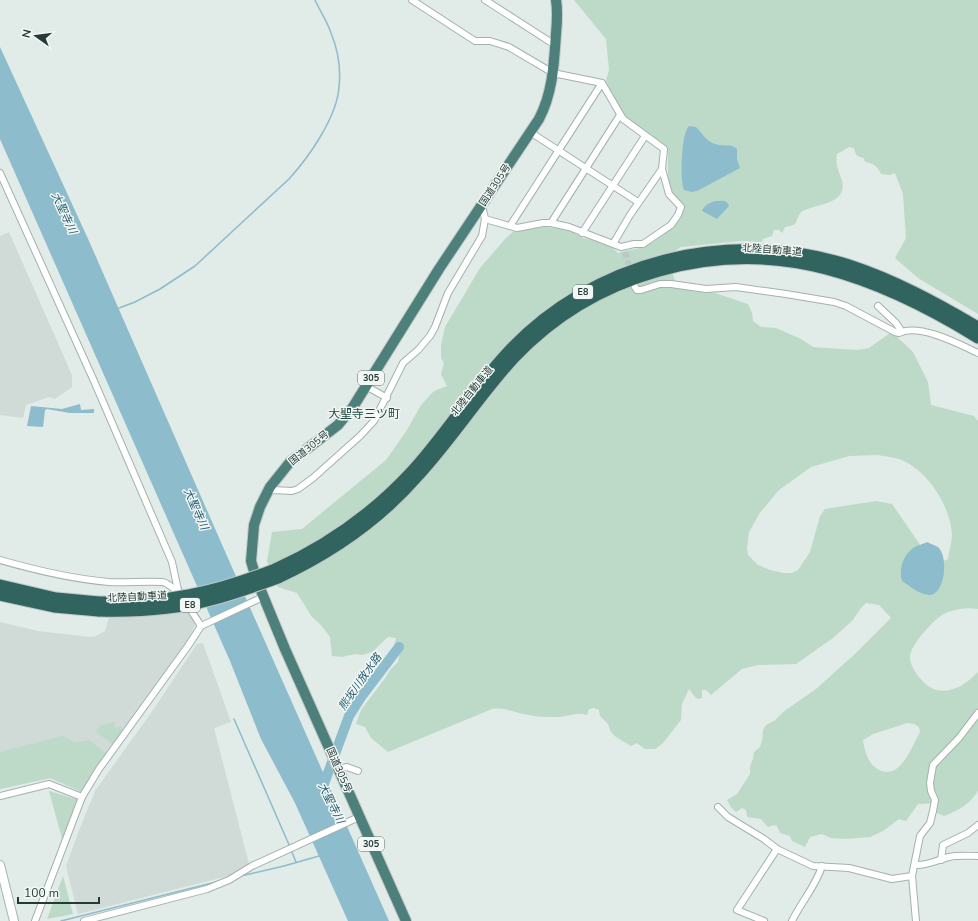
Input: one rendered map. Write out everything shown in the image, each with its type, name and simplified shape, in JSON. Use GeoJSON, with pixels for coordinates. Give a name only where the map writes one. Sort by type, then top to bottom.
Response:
{"type":"FeatureCollection","features":[{"type":"Feature","properties":{"kind":"highway","name":"国道305号"},"geometry":{"type":"LineString","coordinates":[[406,921],[261,598],[253,568],[252,555],[254,525],[260,507],[268,491],[282,470],[342,420],[352,407],[439,269],[482,206],[543,111],[553,73],[557,12],[556,0]]}},
{"type":"Feature","properties":{"kind":"highway","name":"北陸自動車道"},"geometry":{"type":"LineString","coordinates":[[276,573],[338,535],[362,517],[395,488],[427,453],[490,372],[525,334],[539,322],[584,292],[637,268],[678,256],[721,250],[763,250],[804,254],[849,265],[891,282],[933,301],[978,327]]}},
{"type":"Feature","properties":{"kind":"highway","name":"北陸自動車道"},"geometry":{"type":"LineString","coordinates":[[0,585],[99,606],[147,610],[191,604],[231,594],[276,573],[324,554],[350,537],[383,512],[402,494],[423,471],[515,358],[546,329],[587,301],[622,284],[680,265],[722,259],[761,259],[804,264],[846,275],[889,290],[931,311],[978,338]]}},
{"type":"Feature","properties":{"kind":"highway","name":"北陸自動車道"},"geometry":{"type":"LineString","coordinates":[[0,595],[54,607],[99,606]]}},
{"type":"Feature","properties":{"kind":"main road"},"geometry":{"type":"LineString","coordinates":[[0,865],[14,921]]}},
{"type":"Feature","properties":{"kind":"street"},"geometry":{"type":"LineString","coordinates":[[412,0],[475,41],[490,41],[509,47],[553,73],[602,84],[611,96],[620,116],[664,149],[662,169],[669,194],[681,208],[671,224],[643,244],[634,244],[624,249],[550,223],[517,228],[485,219]]}},
{"type":"Feature","properties":{"kind":"street"},"geometry":{"type":"LineString","coordinates":[[485,0],[555,45]]}},
{"type":"Feature","properties":{"kind":"street"},"geometry":{"type":"LineString","coordinates":[[510,226],[602,84]]}},
{"type":"Feature","properties":{"kind":"street"},"geometry":{"type":"LineString","coordinates":[[550,223],[620,116]]}},
{"type":"Feature","properties":{"kind":"street"},"geometry":{"type":"LineString","coordinates":[[530,132],[638,202]]}},
{"type":"Feature","properties":{"kind":"street"},"geometry":{"type":"LineString","coordinates":[[582,233],[645,136]]}},
{"type":"Feature","properties":{"kind":"street"},"geometry":{"type":"LineString","coordinates":[[613,244],[638,202],[662,169]]}},
{"type":"Feature","properties":{"kind":"street"},"geometry":{"type":"LineString","coordinates":[[0,173],[91,374],[172,562],[178,590],[201,626]]}},
{"type":"Feature","properties":{"kind":"street"},"geometry":{"type":"LineString","coordinates":[[268,491],[292,491],[298,489],[313,478],[374,422],[403,363],[418,350],[430,336],[448,293],[482,236],[485,219],[482,206]]}},
{"type":"Feature","properties":{"kind":"street"},"geometry":{"type":"LineString","coordinates":[[635,287],[637,290],[657,284],[671,284],[706,289],[736,287],[834,302],[846,306],[895,332],[899,333],[906,330],[916,331],[942,337],[957,342],[978,353]]}},
{"type":"Feature","properties":{"kind":"street"},"geometry":{"type":"LineString","coordinates":[[878,306],[902,332]]}},
{"type":"Feature","properties":{"kind":"street"},"geometry":{"type":"LineString","coordinates":[[366,386],[387,398]]}},
{"type":"Feature","properties":{"kind":"street"},"geometry":{"type":"LineString","coordinates":[[0,560],[75,578],[110,582],[164,582],[178,590]]}},
{"type":"Feature","properties":{"kind":"street"},"geometry":{"type":"LineString","coordinates":[[35,921],[82,797],[99,769],[201,626],[261,598]]}},
{"type":"Feature","properties":{"kind":"street"},"geometry":{"type":"LineString","coordinates":[[916,921],[912,876],[920,836],[930,823],[933,812],[935,800],[931,791],[930,783],[933,765],[959,738],[978,713]]}},
{"type":"Feature","properties":{"kind":"street"},"geometry":{"type":"LineString","coordinates":[[338,767],[346,767],[358,771]]}},
{"type":"Feature","properties":{"kind":"street"},"geometry":{"type":"LineString","coordinates":[[0,796],[49,784],[82,797]]}},
{"type":"Feature","properties":{"kind":"street"},"geometry":{"type":"LineString","coordinates":[[718,807],[728,817],[764,839],[777,849],[813,866],[849,868],[892,879],[912,876]]}},
{"type":"Feature","properties":{"kind":"street"},"geometry":{"type":"LineString","coordinates":[[84,921],[207,889],[229,880],[252,866],[359,817]]}},
{"type":"Feature","properties":{"kind":"street"},"geometry":{"type":"LineString","coordinates":[[941,860],[943,845],[968,833],[978,825]]}},
{"type":"Feature","properties":{"kind":"street"},"geometry":{"type":"LineString","coordinates":[[764,921],[737,910],[777,849]]}},
{"type":"Feature","properties":{"kind":"street"},"geometry":{"type":"LineString","coordinates":[[915,865],[934,863],[955,856],[978,856]]}},
{"type":"Feature","properties":{"kind":"street"},"geometry":{"type":"LineString","coordinates":[[792,921],[799,907],[819,876],[822,866]]}},
{"type":"Feature","properties":{"kind":"shaded area"},"geometry":{"type":"Polygon","coordinates":[[[9,232],[72,375],[72,387],[55,399],[49,397],[26,405],[23,418],[0,415],[0,236],[9,232]]]}},
{"type":"Feature","properties":{"kind":"shaded area"},"geometry":{"type":"Polygon","coordinates":[[[188,610],[196,622],[189,638],[82,792],[50,778],[0,789],[0,622],[38,631],[90,637],[96,636],[105,631],[109,617],[147,616],[188,610]]]}},
{"type":"Feature","properties":{"kind":"shaded area"},"geometry":{"type":"Polygon","coordinates":[[[203,643],[231,722],[214,728],[249,864],[232,875],[78,914],[66,866],[95,791],[151,713],[197,644],[203,643]]]}},
{"type":"Feature","properties":{"kind":"green space"},"geometry":{"type":"Polygon","coordinates":[[[574,0],[978,0],[978,314],[918,278],[895,258],[906,238],[903,194],[895,173],[890,175],[881,174],[875,165],[865,162],[864,158],[857,155],[854,148],[849,147],[837,154],[837,165],[842,181],[840,195],[835,199],[801,212],[795,224],[785,227],[782,233],[779,230],[774,230],[772,236],[763,239],[762,242],[740,241],[681,247],[676,251],[671,260],[672,271],[678,288],[698,292],[715,293],[748,304],[752,313],[753,321],[761,327],[776,328],[801,339],[813,347],[857,350],[869,348],[890,333],[895,335],[913,352],[928,382],[931,405],[974,416],[978,421],[978,609],[960,609],[950,611],[942,615],[917,641],[913,647],[910,658],[914,670],[919,677],[933,689],[941,691],[957,688],[978,672],[978,791],[967,803],[949,814],[944,816],[937,813],[936,803],[918,804],[906,821],[899,819],[883,831],[870,837],[845,839],[831,838],[822,834],[810,837],[805,847],[792,841],[790,836],[780,833],[777,826],[774,825],[768,827],[761,819],[747,817],[746,810],[742,808],[736,812],[727,800],[737,794],[750,774],[750,766],[754,752],[760,747],[763,730],[766,725],[774,721],[783,712],[816,689],[856,653],[891,618],[879,605],[866,603],[852,621],[833,638],[796,664],[758,665],[742,669],[711,695],[706,690],[702,690],[702,698],[698,699],[689,689],[682,704],[681,720],[663,743],[655,749],[645,749],[637,743],[631,746],[616,737],[611,732],[608,724],[600,716],[599,710],[594,708],[589,709],[587,715],[576,714],[561,717],[536,716],[506,709],[492,709],[388,752],[371,738],[365,727],[356,724],[361,710],[390,670],[398,662],[400,652],[394,646],[396,638],[388,637],[372,652],[362,655],[355,654],[342,657],[332,656],[330,637],[321,625],[312,617],[297,593],[278,587],[267,561],[272,532],[302,529],[386,460],[407,430],[421,405],[434,391],[447,386],[441,374],[444,363],[441,358],[441,345],[445,327],[480,268],[506,238],[515,230],[546,227],[569,230],[583,238],[609,244],[618,253],[641,248],[653,242],[665,234],[683,212],[685,206],[673,194],[668,179],[668,150],[622,114],[606,81],[609,70],[606,39],[574,0]],[[877,455],[849,456],[811,467],[779,490],[759,514],[749,532],[747,548],[748,555],[758,565],[770,570],[783,573],[792,573],[798,570],[810,552],[820,516],[825,509],[876,501],[892,504],[925,552],[941,562],[948,559],[952,537],[950,523],[947,511],[935,489],[928,479],[909,464],[899,459],[877,455]],[[907,723],[873,734],[863,740],[865,751],[873,766],[884,772],[898,768],[903,762],[920,732],[919,727],[914,724],[907,723]]]}},
{"type":"Feature","properties":{"kind":"green space"},"geometry":{"type":"Polygon","coordinates":[[[114,722],[115,728],[121,726],[123,730],[113,744],[96,732],[99,726],[114,722]]]}},
{"type":"Feature","properties":{"kind":"green space"},"geometry":{"type":"Polygon","coordinates":[[[63,736],[75,743],[89,740],[107,754],[88,780],[82,792],[50,778],[0,789],[0,752],[63,736]]]}},
{"type":"Feature","properties":{"kind":"green space"},"geometry":{"type":"Polygon","coordinates":[[[49,791],[79,800],[63,842],[49,791]]]}},
{"type":"Feature","properties":{"kind":"green space"},"geometry":{"type":"Polygon","coordinates":[[[63,876],[73,914],[47,919],[63,876]]]}},
{"type":"Feature","properties":{"kind":"water","name":"大聖寺川"},"geometry":{"type":"Polygon","coordinates":[[[0,47],[89,241],[389,921],[348,921],[295,803],[261,739],[230,661],[0,139],[0,47]]]}},
{"type":"Feature","properties":{"kind":"water"},"geometry":{"type":"Polygon","coordinates":[[[689,126],[696,127],[712,143],[735,147],[737,149],[737,159],[740,168],[697,191],[692,192],[684,190],[682,177],[684,138],[686,130],[689,126]]]}},
{"type":"Feature","properties":{"kind":"water"},"geometry":{"type":"Polygon","coordinates":[[[715,201],[725,201],[729,206],[717,219],[702,211],[709,203],[715,201]]]}},
{"type":"Feature","properties":{"kind":"water"},"geometry":{"type":"Polygon","coordinates":[[[80,404],[81,410],[94,409],[94,413],[70,413],[47,409],[45,410],[43,427],[27,426],[31,406],[62,409],[80,404]]]}},
{"type":"Feature","properties":{"kind":"water"},"geometry":{"type":"Polygon","coordinates":[[[927,542],[938,547],[944,559],[944,574],[942,582],[935,593],[930,595],[919,592],[902,581],[901,572],[902,564],[909,552],[915,547],[927,542]]]}},
{"type":"Feature","properties":{"kind":"waterway"},"geometry":{"type":"LineString","coordinates":[[119,308],[135,302],[160,289],[195,266],[289,179],[305,160],[321,136],[333,111],[337,99],[340,80],[338,60],[333,39],[328,24],[315,0]]}},
{"type":"Feature","properties":{"kind":"waterway","name":"熊坂川放水路"},"geometry":{"type":"LineString","coordinates":[[321,792],[349,716],[361,697],[399,647]]}},
{"type":"Feature","properties":{"kind":"waterway"},"geometry":{"type":"LineString","coordinates":[[234,719],[290,847]]}},
{"type":"Feature","properties":{"kind":"waterway"},"geometry":{"type":"LineString","coordinates":[[291,850],[296,862]]}},
{"type":"Feature","properties":{"kind":"waterway"},"geometry":{"type":"LineString","coordinates":[[241,876],[319,856]]}},
{"type":"Feature","properties":{"kind":"waterway"},"geometry":{"type":"LineString","coordinates":[[61,921],[220,881]]}},
{"type":"Feature","properties":{"kind":"tunnel"},"geometry":{"type":"LineString","coordinates":[[625,252],[631,273]]}},
{"type":"Feature","properties":{"kind":"district","name":"大聖寺三ツ町"},"geometry":{"type":"Point","coordinates":[364,414]}}]}
